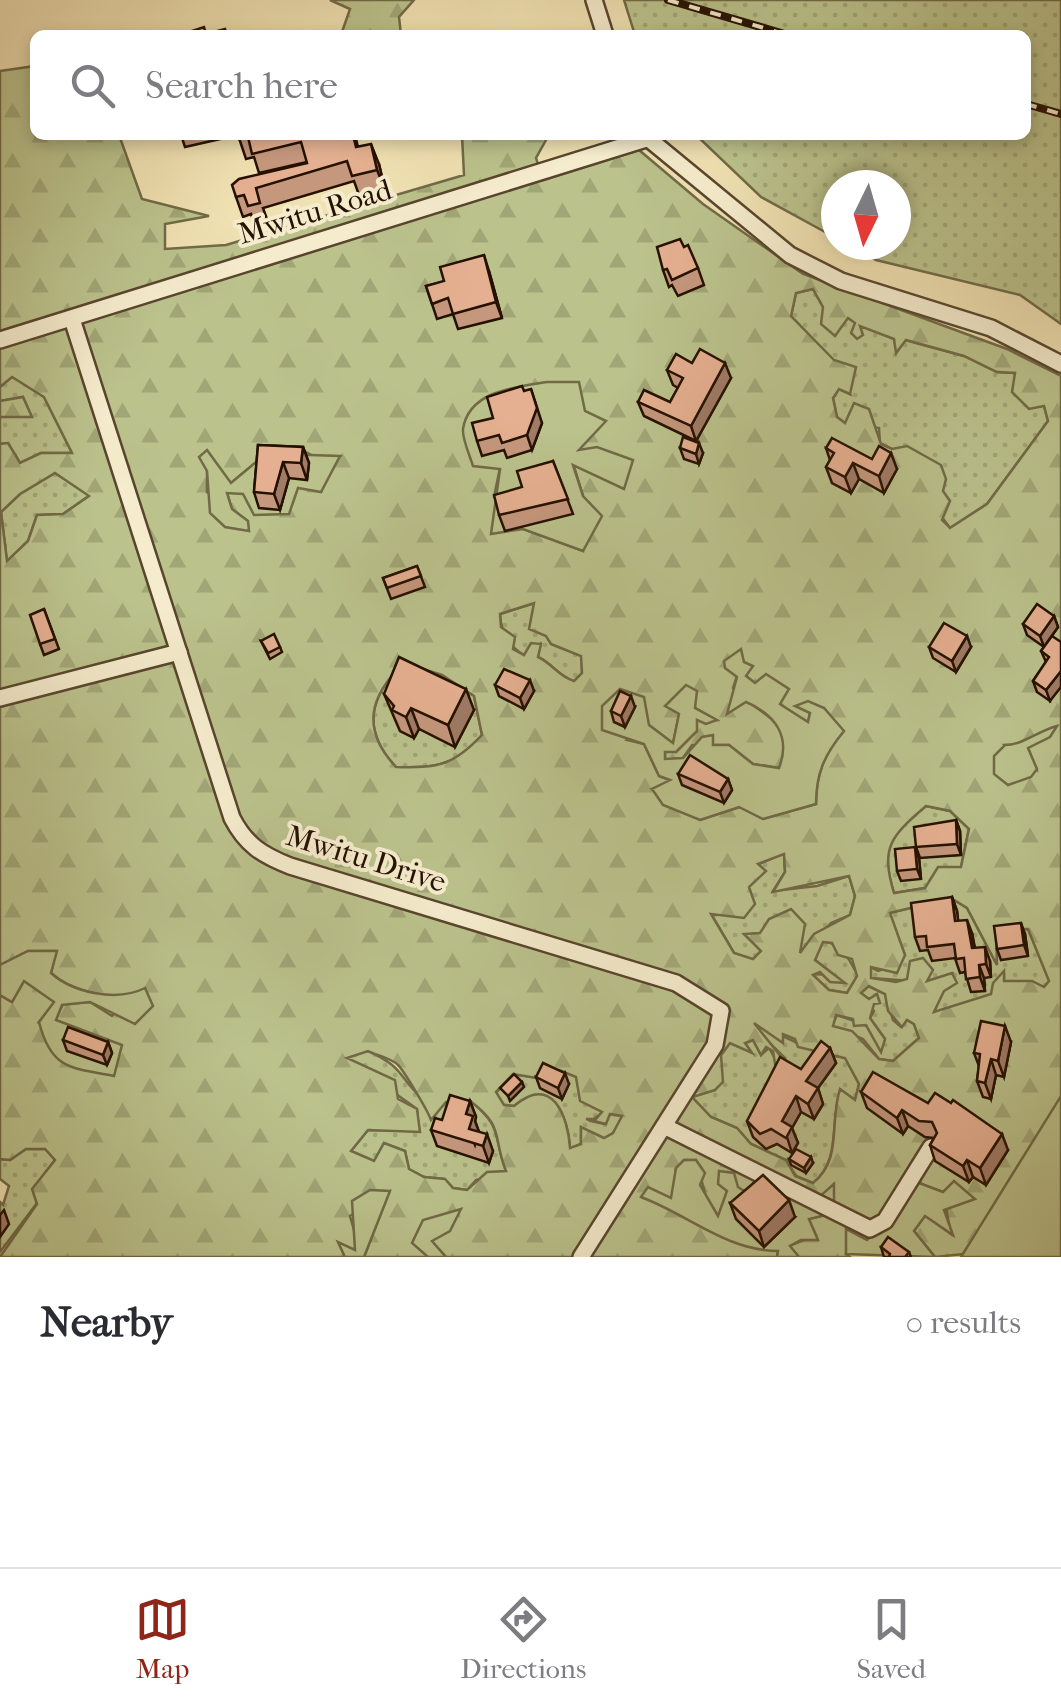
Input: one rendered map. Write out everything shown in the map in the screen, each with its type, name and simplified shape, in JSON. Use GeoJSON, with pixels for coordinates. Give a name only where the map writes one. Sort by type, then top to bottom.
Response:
{"type":"FeatureCollection","features":[{"type":"Feature","properties":{"kind":"street"},"geometry":{"type":"LineString","coordinates":[[594,0],[603,30]]}},
{"type":"Feature","properties":{"kind":"street","name":"Mwitu Road"},"geometry":{"type":"LineString","coordinates":[[0,340],[636,140]]}},
{"type":"Feature","properties":{"kind":"street"},"geometry":{"type":"LineString","coordinates":[[649,140],[790,256],[841,281],[991,328],[1061,364]]}},
{"type":"Feature","properties":{"kind":"street","name":"Mwitu Drive"},"geometry":{"type":"LineString","coordinates":[[72,320],[232,818],[243,839],[262,855],[676,983],[721,1010],[715,1045],[581,1257]]}},
{"type":"Feature","properties":{"kind":"street"},"geometry":{"type":"LineString","coordinates":[[0,698],[178,652]]}},
{"type":"Feature","properties":{"kind":"street"},"geometry":{"type":"LineString","coordinates":[[664,1126],[870,1229],[885,1221],[931,1147]]}},
{"type":"Feature","properties":{"kind":"green space"},"geometry":{"type":"Polygon","coordinates":[[[330,0],[414,0],[399,17],[400,30],[343,30],[350,9],[330,0]]]}},
{"type":"Feature","properties":{"kind":"green space"},"geometry":{"type":"Polygon","coordinates":[[[624,0],[1061,0],[1061,324],[1020,295],[876,260],[911,260],[911,170],[821,170],[821,230],[761,197],[701,140],[1031,140],[1031,30],[633,30],[624,0]]]}},
{"type":"Feature","properties":{"kind":"green space"},"geometry":{"type":"Polygon","coordinates":[[[30,67],[30,140],[121,140],[142,199],[209,216],[165,224],[165,249],[226,245],[464,175],[462,140],[546,140],[536,158],[543,180],[639,150],[703,204],[803,274],[1007,349],[1061,376],[1061,1244],[935,1257],[914,1231],[925,1215],[951,1234],[943,1192],[919,1183],[882,1227],[846,1254],[850,1257],[799,1257],[789,1246],[816,1235],[808,1219],[834,1213],[833,1185],[819,1199],[747,1193],[738,1188],[727,1191],[719,1216],[708,1204],[696,1160],[684,1160],[676,1168],[672,1198],[642,1197],[742,1245],[778,1250],[777,1257],[446,1257],[431,1241],[423,1220],[428,1257],[364,1257],[389,1192],[350,1216],[355,1251],[339,1243],[345,1257],[0,1257],[37,1204],[32,1189],[55,1160],[45,1149],[26,1149],[10,1160],[0,1159],[0,995],[12,1002],[24,981],[55,1002],[39,1022],[55,1021],[63,1004],[90,1002],[112,1016],[132,995],[89,992],[59,979],[51,973],[56,951],[28,951],[0,966],[0,444],[8,443],[20,463],[41,453],[72,453],[44,397],[12,377],[0,387],[0,71],[30,67]],[[813,289],[796,293],[791,316],[834,360],[856,367],[850,394],[839,389],[833,398],[837,417],[845,423],[854,403],[869,409],[881,444],[892,449],[907,446],[941,465],[946,479],[943,491],[950,501],[942,520],[950,528],[987,504],[1048,421],[1044,406],[1029,409],[1012,392],[1015,373],[997,372],[964,356],[906,340],[896,353],[894,339],[860,326],[863,335],[857,339],[851,333],[855,323],[848,318],[835,336],[821,324],[823,307],[813,289]],[[605,421],[500,468],[494,497],[523,529],[583,551],[583,496],[573,463],[624,489],[578,450],[605,421]],[[304,451],[255,463],[231,483],[223,475],[207,471],[207,492],[247,521],[232,509],[227,493],[298,487],[339,457],[317,458],[304,451]],[[55,473],[20,494],[1,512],[7,561],[28,541],[37,515],[63,514],[89,496],[55,473]],[[534,603],[500,614],[501,627],[515,637],[513,649],[524,655],[531,643],[541,644],[538,657],[564,676],[574,681],[582,673],[581,656],[551,644],[546,636],[529,629],[534,603]],[[404,663],[383,688],[374,727],[396,767],[444,763],[482,735],[474,696],[442,675],[404,663]],[[745,675],[737,676],[733,688],[780,729],[784,752],[779,768],[753,764],[729,745],[692,745],[683,758],[665,760],[665,751],[676,752],[697,731],[696,720],[716,720],[695,708],[679,714],[673,744],[649,725],[627,740],[644,744],[659,776],[672,781],[652,789],[700,820],[740,807],[763,819],[816,804],[822,765],[843,732],[824,708],[810,713],[808,722],[792,715],[745,675]],[[1055,727],[1019,745],[1005,745],[1036,769],[1028,748],[1055,727]],[[926,806],[904,826],[889,853],[894,893],[925,888],[938,867],[961,867],[969,829],[950,811],[926,806]],[[784,854],[758,864],[766,871],[749,887],[755,904],[744,918],[711,914],[734,953],[753,959],[761,951],[744,934],[760,933],[769,919],[791,909],[805,924],[800,953],[814,934],[850,915],[855,896],[849,876],[773,892],[785,872],[784,854]],[[951,898],[890,913],[905,955],[897,973],[871,967],[871,978],[896,982],[907,979],[910,961],[923,958],[933,970],[927,981],[952,973],[957,983],[944,991],[934,1012],[991,994],[993,983],[1004,971],[1004,981],[1032,981],[1044,987],[1049,981],[1028,929],[996,930],[997,965],[967,908],[951,898]],[[823,942],[815,960],[845,983],[830,982],[820,972],[813,975],[829,990],[847,993],[857,976],[852,959],[838,955],[832,943],[823,942]],[[869,986],[861,993],[869,999],[877,994],[880,1003],[874,1004],[870,1018],[885,1039],[881,1052],[866,1025],[854,1026],[853,1019],[836,1015],[833,1026],[852,1031],[879,1059],[893,1061],[919,1038],[914,1024],[907,1020],[902,1027],[888,1011],[885,994],[869,986]],[[754,1023],[791,1069],[776,1070],[773,1051],[766,1047],[761,1055],[753,1040],[745,1043],[752,1053],[730,1043],[721,1055],[723,1082],[715,1090],[692,1097],[711,1117],[737,1128],[751,1144],[786,1160],[795,1176],[813,1183],[832,1151],[840,1089],[855,1100],[859,1084],[845,1058],[798,1047],[795,1039],[783,1034],[783,1043],[754,1023]],[[368,1051],[347,1058],[395,1080],[398,1099],[417,1109],[420,1132],[368,1130],[351,1151],[374,1161],[384,1143],[405,1151],[409,1169],[467,1190],[487,1172],[506,1171],[493,1125],[469,1100],[446,1102],[431,1120],[395,1063],[368,1051]],[[559,1070],[537,1078],[513,1074],[496,1092],[504,1105],[514,1106],[539,1094],[548,1096],[566,1123],[570,1148],[581,1144],[581,1127],[604,1138],[613,1133],[622,1116],[610,1114],[606,1124],[586,1119],[596,1119],[602,1112],[580,1101],[576,1077],[559,1070]]]}},
{"type":"Feature","properties":{"kind":"green space"},"geometry":{"type":"Polygon","coordinates":[[[813,289],[823,307],[894,339],[897,352],[905,340],[964,356],[997,372],[1016,373],[1044,406],[1048,421],[987,504],[950,528],[892,449],[880,443],[879,428],[845,423],[837,417],[833,398],[839,389],[850,394],[833,361],[791,316],[796,293],[813,289]]]}},
{"type":"Feature","properties":{"kind":"green space"},"geometry":{"type":"Polygon","coordinates":[[[12,376],[44,397],[72,453],[41,453],[20,463],[8,443],[0,444],[0,417],[31,416],[23,397],[0,401],[0,387],[12,376]]]}},
{"type":"Feature","properties":{"kind":"green space"},"geometry":{"type":"Polygon","coordinates":[[[547,382],[579,382],[585,411],[606,421],[579,450],[597,447],[633,460],[624,489],[573,465],[583,496],[602,516],[583,551],[523,529],[491,534],[500,469],[473,466],[464,438],[467,416],[484,398],[547,382]]]}},
{"type":"Feature","properties":{"kind":"green space"},"geometry":{"type":"Polygon","coordinates":[[[23,397],[32,417],[0,417],[0,401],[23,397]]]}},
{"type":"Feature","properties":{"kind":"green space"},"geometry":{"type":"Polygon","coordinates":[[[207,450],[231,483],[255,463],[278,454],[340,456],[321,492],[298,488],[289,514],[254,515],[243,494],[227,493],[232,509],[248,521],[249,531],[225,527],[210,513],[207,471],[199,457],[207,450]]]}},
{"type":"Feature","properties":{"kind":"green space"},"geometry":{"type":"Polygon","coordinates":[[[55,473],[90,495],[63,514],[37,515],[28,541],[7,562],[1,512],[20,494],[55,473]]]}},
{"type":"Feature","properties":{"kind":"green space"},"geometry":{"type":"Polygon","coordinates":[[[535,603],[535,616],[551,644],[582,656],[582,673],[574,682],[538,657],[540,644],[524,655],[506,638],[500,614],[535,603]]]}},
{"type":"Feature","properties":{"kind":"green space"},"geometry":{"type":"Polygon","coordinates":[[[741,649],[744,662],[753,666],[746,676],[755,683],[766,674],[789,689],[780,704],[808,722],[810,713],[795,706],[808,701],[824,708],[844,731],[822,765],[816,804],[763,819],[739,807],[700,820],[663,805],[652,789],[670,780],[659,776],[644,744],[602,730],[602,706],[620,689],[644,697],[649,725],[673,743],[679,714],[665,706],[686,685],[697,691],[695,708],[717,720],[706,724],[697,720],[697,731],[676,752],[665,752],[665,759],[683,758],[702,737],[713,735],[713,745],[729,745],[753,764],[779,768],[782,737],[773,720],[746,702],[727,714],[737,677],[725,668],[724,661],[741,649]]]}},
{"type":"Feature","properties":{"kind":"green space"},"geometry":{"type":"Polygon","coordinates":[[[404,662],[442,675],[474,696],[482,735],[453,759],[423,767],[396,767],[378,740],[374,726],[377,700],[404,662]]]}},
{"type":"Feature","properties":{"kind":"green space"},"geometry":{"type":"Polygon","coordinates":[[[1057,726],[1050,737],[1028,748],[1037,769],[1031,777],[1008,785],[994,774],[994,756],[1005,745],[1057,726]]]}},
{"type":"Feature","properties":{"kind":"green space"},"geometry":{"type":"Polygon","coordinates":[[[926,806],[950,811],[969,828],[961,867],[925,888],[894,893],[888,864],[891,844],[926,806]]]}},
{"type":"Feature","properties":{"kind":"green space"},"geometry":{"type":"Polygon","coordinates":[[[784,853],[785,872],[773,891],[817,886],[849,876],[855,896],[850,915],[831,923],[799,956],[760,933],[745,935],[762,951],[753,960],[734,953],[711,914],[724,913],[749,887],[757,865],[784,853]]]}},
{"type":"Feature","properties":{"kind":"green space"},"geometry":{"type":"Polygon","coordinates":[[[951,898],[967,908],[996,963],[995,930],[1028,929],[1050,981],[1044,987],[1004,981],[1004,973],[992,995],[932,1013],[952,974],[926,982],[871,978],[870,967],[878,971],[899,964],[905,955],[889,913],[951,898]]]}},
{"type":"Feature","properties":{"kind":"green space"},"geometry":{"type":"Polygon","coordinates":[[[822,941],[841,949],[858,975],[847,993],[829,990],[811,974],[834,975],[815,960],[822,941]]]}},
{"type":"Feature","properties":{"kind":"green space"},"geometry":{"type":"Polygon","coordinates":[[[28,951],[57,951],[51,973],[83,990],[109,995],[145,988],[153,1006],[135,1024],[90,1002],[62,1005],[56,1020],[122,1045],[114,1076],[74,1068],[56,1058],[39,1022],[54,1002],[24,981],[12,1002],[0,995],[0,965],[28,951]]]}},
{"type":"Feature","properties":{"kind":"green space"},"geometry":{"type":"Polygon","coordinates":[[[868,986],[885,994],[893,1020],[901,1027],[907,1020],[914,1024],[919,1038],[893,1061],[879,1059],[863,1039],[832,1026],[837,1015],[866,1025],[881,1051],[885,1039],[870,1018],[874,1011],[860,993],[868,986]]]}},
{"type":"Feature","properties":{"kind":"green space"},"geometry":{"type":"Polygon","coordinates":[[[751,1025],[817,1052],[845,1058],[859,1084],[855,1100],[841,1090],[832,1151],[813,1183],[796,1176],[786,1160],[751,1144],[737,1128],[711,1117],[692,1097],[715,1090],[721,1055],[730,1043],[751,1052],[745,1043],[753,1040],[761,1055],[769,1048],[777,1062],[785,1058],[751,1025]]]}},
{"type":"Feature","properties":{"kind":"green space"},"geometry":{"type":"Polygon","coordinates":[[[368,1051],[395,1068],[426,1102],[469,1100],[493,1126],[506,1171],[476,1180],[467,1190],[409,1169],[405,1151],[384,1143],[374,1161],[351,1151],[368,1130],[419,1131],[417,1109],[344,1057],[368,1051]]]}},
{"type":"Feature","properties":{"kind":"green space"},"geometry":{"type":"Polygon","coordinates":[[[546,1067],[576,1076],[581,1101],[603,1112],[591,1121],[605,1124],[610,1114],[623,1116],[613,1133],[604,1139],[581,1128],[581,1144],[570,1149],[566,1124],[547,1098],[537,1095],[514,1106],[503,1105],[496,1093],[513,1074],[537,1078],[546,1067]]]}},
{"type":"Feature","properties":{"kind":"green space"},"geometry":{"type":"Polygon","coordinates":[[[1061,1096],[1061,1257],[961,1257],[1061,1096]]]}},
{"type":"Feature","properties":{"kind":"green space"},"geometry":{"type":"Polygon","coordinates":[[[26,1149],[46,1149],[55,1160],[33,1189],[37,1203],[0,1252],[0,1202],[3,1205],[9,1186],[0,1179],[0,1159],[10,1160],[26,1149]]]}},
{"type":"Feature","properties":{"kind":"green space"},"geometry":{"type":"Polygon","coordinates":[[[684,1160],[696,1160],[705,1173],[700,1185],[718,1216],[727,1191],[718,1184],[719,1171],[734,1173],[738,1187],[747,1193],[756,1186],[818,1198],[834,1184],[834,1213],[809,1219],[818,1240],[801,1240],[790,1246],[799,1257],[777,1257],[778,1251],[742,1245],[641,1197],[648,1187],[671,1198],[676,1168],[684,1160]]]}},
{"type":"Feature","properties":{"kind":"green space"},"geometry":{"type":"Polygon","coordinates":[[[954,1181],[975,1199],[944,1210],[953,1235],[925,1216],[914,1231],[935,1257],[846,1254],[846,1229],[867,1240],[882,1227],[904,1188],[919,1183],[943,1192],[954,1181]]]}},
{"type":"Feature","properties":{"kind":"green space"},"geometry":{"type":"Polygon","coordinates":[[[370,1190],[390,1191],[364,1257],[345,1257],[338,1242],[355,1250],[352,1201],[370,1190]]]}},
{"type":"Feature","properties":{"kind":"green space"},"geometry":{"type":"Polygon","coordinates":[[[461,1209],[450,1231],[432,1241],[446,1257],[428,1257],[412,1243],[423,1220],[461,1209]]]}},
{"type":"Feature","properties":{"kind":"building"},"geometry":{"type":"Polygon","coordinates":[[[249,140],[354,140],[356,147],[371,144],[377,170],[352,176],[347,161],[256,188],[260,203],[248,206],[244,195],[236,197],[232,185],[239,179],[307,163],[301,142],[252,154],[249,140]]]}},
{"type":"Feature","properties":{"kind":"building"},"geometry":{"type":"Polygon","coordinates":[[[680,239],[684,247],[688,245],[698,268],[672,280],[667,269],[663,270],[657,247],[680,239]]]}},
{"type":"Feature","properties":{"kind":"building"},"geometry":{"type":"Polygon","coordinates":[[[484,255],[496,302],[453,314],[448,298],[432,304],[426,286],[444,281],[440,267],[484,255]]]}},
{"type":"Feature","properties":{"kind":"building"},"geometry":{"type":"Polygon","coordinates":[[[700,349],[725,363],[691,426],[638,402],[644,390],[670,402],[683,378],[667,370],[676,354],[692,363],[700,349]]]}},
{"type":"Feature","properties":{"kind":"building"},"geometry":{"type":"Polygon","coordinates":[[[522,386],[524,391],[531,389],[537,408],[527,435],[502,443],[499,435],[477,441],[472,423],[493,418],[487,397],[522,386]]]}},
{"type":"Feature","properties":{"kind":"building"},"geometry":{"type":"Polygon","coordinates":[[[683,437],[699,443],[696,454],[680,448],[683,437]]]}},
{"type":"Feature","properties":{"kind":"building"},"geometry":{"type":"Polygon","coordinates":[[[832,438],[872,459],[879,446],[891,453],[879,476],[853,463],[845,477],[826,467],[834,453],[826,448],[832,438]]]}},
{"type":"Feature","properties":{"kind":"building"},"geometry":{"type":"Polygon","coordinates":[[[258,445],[303,447],[301,463],[283,462],[274,494],[254,492],[258,445]]]}},
{"type":"Feature","properties":{"kind":"building"},"geometry":{"type":"Polygon","coordinates":[[[553,461],[568,499],[499,515],[494,495],[522,487],[517,471],[553,461]]]}},
{"type":"Feature","properties":{"kind":"building"},"geometry":{"type":"Polygon","coordinates":[[[417,566],[421,576],[387,588],[383,578],[417,566]]]}},
{"type":"Feature","properties":{"kind":"building"},"geometry":{"type":"Polygon","coordinates":[[[1037,604],[1054,616],[1040,636],[1023,624],[1037,604]]]}},
{"type":"Feature","properties":{"kind":"building"},"geometry":{"type":"Polygon","coordinates":[[[44,609],[55,639],[40,644],[30,615],[44,609]]]}},
{"type":"Feature","properties":{"kind":"building"},"geometry":{"type":"Polygon","coordinates":[[[944,623],[967,636],[952,661],[929,647],[944,623]]]}},
{"type":"Feature","properties":{"kind":"building"},"geometry":{"type":"Polygon","coordinates":[[[274,634],[280,647],[268,653],[261,641],[274,634]]]}},
{"type":"Feature","properties":{"kind":"building"},"geometry":{"type":"Polygon","coordinates":[[[1052,636],[1061,642],[1061,671],[1046,690],[1033,681],[1049,657],[1041,651],[1052,636]]]}},
{"type":"Feature","properties":{"kind":"building"},"geometry":{"type":"Polygon","coordinates":[[[399,657],[466,689],[448,725],[411,708],[406,717],[392,710],[394,706],[384,694],[399,657]]]}},
{"type":"Feature","properties":{"kind":"building"},"geometry":{"type":"Polygon","coordinates":[[[504,669],[530,680],[520,698],[495,685],[504,669]]]}},
{"type":"Feature","properties":{"kind":"building"},"geometry":{"type":"Polygon","coordinates":[[[620,691],[631,696],[621,716],[611,711],[620,691]]]}},
{"type":"Feature","properties":{"kind":"building"},"geometry":{"type":"Polygon","coordinates":[[[690,755],[728,779],[720,792],[678,774],[690,755]]]}},
{"type":"Feature","properties":{"kind":"building"},"geometry":{"type":"Polygon","coordinates":[[[956,820],[957,844],[916,847],[914,827],[956,820]]]}},
{"type":"Feature","properties":{"kind":"building"},"geometry":{"type":"Polygon","coordinates":[[[915,847],[917,869],[897,871],[895,849],[915,847]]]}},
{"type":"Feature","properties":{"kind":"building"},"geometry":{"type":"Polygon","coordinates":[[[952,897],[955,921],[967,920],[972,948],[985,947],[986,964],[979,965],[980,977],[966,979],[964,958],[956,959],[954,944],[927,947],[926,936],[915,937],[911,903],[952,897]]]}},
{"type":"Feature","properties":{"kind":"building"},"geometry":{"type":"Polygon","coordinates":[[[1021,923],[1024,945],[997,949],[994,926],[1021,923]]]}},
{"type":"Feature","properties":{"kind":"building"},"geometry":{"type":"Polygon","coordinates":[[[981,1021],[1005,1026],[998,1061],[991,1059],[985,1083],[977,1081],[980,1054],[974,1053],[981,1021]]]}},
{"type":"Feature","properties":{"kind":"building"},"geometry":{"type":"Polygon","coordinates":[[[68,1027],[108,1042],[103,1055],[63,1040],[68,1027]]]}},
{"type":"Feature","properties":{"kind":"building"},"geometry":{"type":"Polygon","coordinates":[[[821,1041],[830,1048],[806,1081],[818,1088],[808,1104],[796,1096],[782,1121],[792,1127],[786,1138],[771,1129],[760,1134],[747,1121],[780,1057],[801,1069],[821,1041]]]}},
{"type":"Feature","properties":{"kind":"building"},"geometry":{"type":"Polygon","coordinates":[[[543,1063],[565,1073],[558,1088],[536,1077],[543,1063]]]}},
{"type":"Feature","properties":{"kind":"building"},"geometry":{"type":"Polygon","coordinates":[[[873,1072],[928,1103],[935,1093],[951,1103],[953,1100],[1002,1134],[980,1168],[967,1160],[963,1166],[930,1145],[937,1133],[932,1122],[919,1121],[902,1110],[897,1118],[861,1092],[873,1072]]]}},
{"type":"Feature","properties":{"kind":"building"},"geometry":{"type":"Polygon","coordinates":[[[514,1074],[522,1082],[508,1096],[500,1088],[514,1074]]]}},
{"type":"Feature","properties":{"kind":"building"},"geometry":{"type":"Polygon","coordinates":[[[450,1095],[470,1101],[466,1114],[473,1116],[469,1129],[487,1134],[483,1146],[431,1130],[435,1118],[442,1120],[450,1095]]]}},
{"type":"Feature","properties":{"kind":"building"},"geometry":{"type":"Polygon","coordinates":[[[796,1149],[811,1157],[804,1168],[789,1159],[796,1149]]]}},
{"type":"Feature","properties":{"kind":"building"},"geometry":{"type":"Polygon","coordinates":[[[763,1175],[789,1200],[759,1231],[730,1203],[763,1175]]]}},
{"type":"Feature","properties":{"kind":"building"},"geometry":{"type":"Polygon","coordinates":[[[888,1237],[909,1252],[905,1257],[889,1257],[881,1247],[888,1237]]]}},
{"type":"Feature","properties":{"kind":"railway"},"geometry":{"type":"LineString","coordinates":[[668,0],[771,30]]}},
{"type":"Feature","properties":{"kind":"railway"},"geometry":{"type":"LineString","coordinates":[[1031,105],[1061,114]]}}]}
